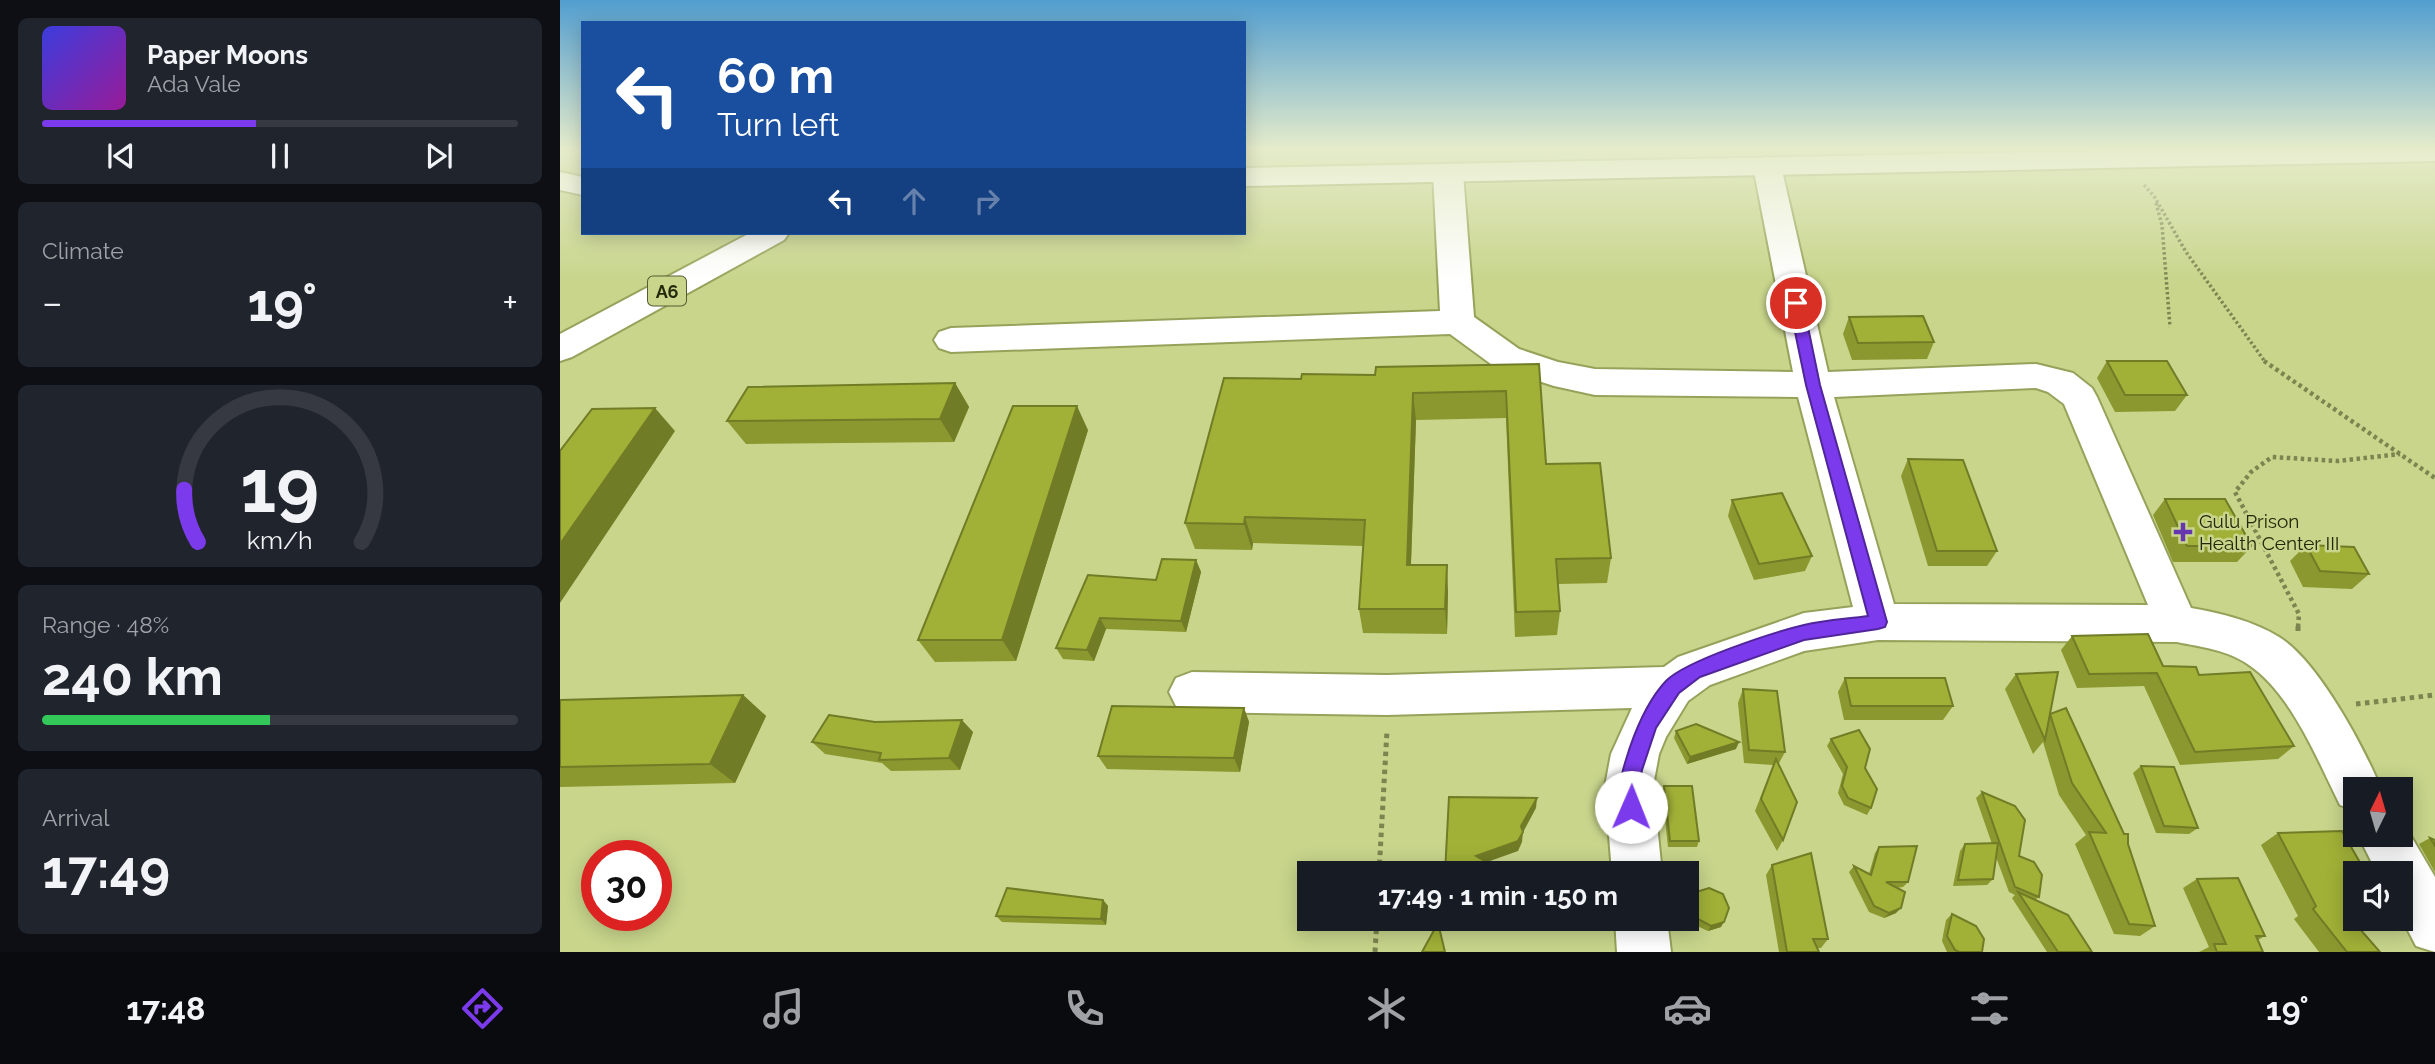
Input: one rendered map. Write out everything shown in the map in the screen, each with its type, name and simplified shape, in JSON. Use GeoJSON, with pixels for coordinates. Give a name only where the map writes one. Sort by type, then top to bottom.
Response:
{"type":"FeatureCollection","features":[{"type":"Feature","properties":{"kind":"street"},"geometry":{"type":"LineString","coordinates":[[1449,192],[1457,322]]}},
{"type":"Feature","properties":{"kind":"street"},"geometry":{"type":"LineString","coordinates":[[1773,192],[1813,385],[1878,622]]}},
{"type":"Feature","properties":{"kind":"street","name":"A6"},"geometry":{"type":"LineString","coordinates":[[560,349],[761,235]]}},
{"type":"Feature","properties":{"kind":"street"},"geometry":{"type":"LineString","coordinates":[[951,340],[1457,322],[1507,358],[1554,374],[1595,382],[1813,385],[2036,376],[2060,382],[2079,397],[2177,624]]}},
{"type":"Feature","properties":{"kind":"street"},"geometry":{"type":"LineString","coordinates":[[1636,861],[1629,786],[1635,754],[1648,724],[1672,687],[1694,671],[1804,632],[1878,622],[2177,624],[2215,631],[2265,651],[2286,670],[2314,711],[2350,777]]}},
{"type":"Feature","properties":{"kind":"street"},"geometry":{"type":"LineString","coordinates":[[1192,692],[1387,695],[1672,687]]}},
{"type":"Feature","properties":{"kind":"street"},"geometry":{"type":"LineString","coordinates":[[2390,847],[2435,927]]}},
{"type":"Feature","properties":{"kind":"street"},"geometry":{"type":"LineString","coordinates":[[1642,931],[1644,952]]}},
{"type":"Feature","properties":{"kind":"path"},"geometry":{"type":"LineString","coordinates":[[2151,192],[2186,252],[2262,360],[2435,478]]}},
{"type":"Feature","properties":{"kind":"path"},"geometry":{"type":"LineString","coordinates":[[2154,196],[2162,225],[2170,327]]}},
{"type":"Feature","properties":{"kind":"path"},"geometry":{"type":"LineString","coordinates":[[2265,651],[2298,633],[2299,614],[2235,492],[2251,472],[2272,457],[2338,461],[2400,454]]}},
{"type":"Feature","properties":{"kind":"path"},"geometry":{"type":"LineString","coordinates":[[1380,861],[1387,695]]}},
{"type":"Feature","properties":{"kind":"path"},"geometry":{"type":"LineString","coordinates":[[2314,711],[2435,695]]}},
{"type":"Feature","properties":{"kind":"path"},"geometry":{"type":"LineString","coordinates":[[1375,952],[1376,931]]}},
{"type":"Feature","properties":{"kind":"building"},"geometry":{"type":"Polygon","coordinates":[[[1923,316],[1934,342],[1858,343],[1849,317],[1923,316]]]}},
{"type":"Feature","properties":{"kind":"building"},"geometry":{"type":"Polygon","coordinates":[[[2107,361],[2167,361],[2187,395],[2125,395],[2107,361]]]}},
{"type":"Feature","properties":{"kind":"building"},"geometry":{"type":"Polygon","coordinates":[[[1539,364],[1546,464],[1600,463],[1611,558],[1556,559],[1560,611],[1516,612],[1506,391],[1413,393],[1407,565],[1447,565],[1445,609],[1359,609],[1365,520],[1245,517],[1244,524],[1185,523],[1224,378],[1301,379],[1302,374],[1375,375],[1376,367],[1539,364]]]}},
{"type":"Feature","properties":{"kind":"building"},"geometry":{"type":"Polygon","coordinates":[[[955,383],[940,419],[727,421],[748,387],[955,383]]]}},
{"type":"Feature","properties":{"kind":"building"},"geometry":{"type":"Polygon","coordinates":[[[1013,406],[1077,406],[1002,640],[918,640],[1013,406]]]}},
{"type":"Feature","properties":{"kind":"building"},"geometry":{"type":"Polygon","coordinates":[[[655,408],[560,544],[560,451],[592,409],[655,408]]]}},
{"type":"Feature","properties":{"kind":"building"},"geometry":{"type":"Polygon","coordinates":[[[1908,459],[1963,460],[1997,551],[1937,551],[1908,459]]]}},
{"type":"Feature","properties":{"kind":"building"},"geometry":{"type":"Polygon","coordinates":[[[1782,493],[1812,556],[1759,564],[1732,500],[1782,493]]]}},
{"type":"Feature","properties":{"kind":"building"},"geometry":{"type":"Polygon","coordinates":[[[2165,499],[2225,499],[2252,546],[2187,546],[2165,499]]]}},
{"type":"Feature","properties":{"kind":"building"},"geometry":{"type":"Polygon","coordinates":[[[2306,545],[2354,547],[2369,574],[2320,571],[2306,545]]]}},
{"type":"Feature","properties":{"kind":"building"},"geometry":{"type":"Polygon","coordinates":[[[1162,559],[1196,560],[1181,621],[1100,618],[1087,650],[1056,648],[1088,575],[1156,580],[1162,559]]]}},
{"type":"Feature","properties":{"kind":"building"},"geometry":{"type":"Polygon","coordinates":[[[2148,634],[2163,666],[2196,667],[2199,675],[2250,672],[2294,746],[2195,752],[2157,673],[2089,674],[2072,636],[2148,634]]]}},
{"type":"Feature","properties":{"kind":"building"},"geometry":{"type":"Polygon","coordinates":[[[2058,672],[2045,740],[2016,674],[2058,672]]]}},
{"type":"Feature","properties":{"kind":"building"},"geometry":{"type":"Polygon","coordinates":[[[1845,678],[1945,678],[1953,706],[1851,706],[1845,678]]]}},
{"type":"Feature","properties":{"kind":"building"},"geometry":{"type":"Polygon","coordinates":[[[1743,689],[1777,691],[1785,752],[1749,750],[1743,689]]]}},
{"type":"Feature","properties":{"kind":"building"},"geometry":{"type":"Polygon","coordinates":[[[743,695],[710,764],[560,767],[560,700],[743,695]]]}},
{"type":"Feature","properties":{"kind":"building"},"geometry":{"type":"Polygon","coordinates":[[[1112,706],[1244,708],[1234,758],[1098,756],[1112,706]]]}},
{"type":"Feature","properties":{"kind":"building"},"geometry":{"type":"Polygon","coordinates":[[[2066,708],[2124,834],[2128,834],[2128,844],[2155,926],[2129,924],[2089,832],[2106,833],[2072,783],[2050,714],[2066,708]]]}},
{"type":"Feature","properties":{"kind":"building"},"geometry":{"type":"Polygon","coordinates":[[[829,715],[875,722],[962,720],[949,758],[879,760],[881,753],[812,742],[829,715]]]}},
{"type":"Feature","properties":{"kind":"building"},"geometry":{"type":"Polygon","coordinates":[[[1696,724],[1739,742],[1690,757],[1676,731],[1696,724]]]}},
{"type":"Feature","properties":{"kind":"building"},"geometry":{"type":"Polygon","coordinates":[[[1859,730],[1870,749],[1865,768],[1877,789],[1871,808],[1848,798],[1842,786],[1847,767],[1831,739],[1859,730]]]}},
{"type":"Feature","properties":{"kind":"building"},"geometry":{"type":"Polygon","coordinates":[[[1776,759],[1797,802],[1783,840],[1761,799],[1776,759]]]}},
{"type":"Feature","properties":{"kind":"building"},"geometry":{"type":"Polygon","coordinates":[[[2141,766],[2174,767],[2198,828],[2164,826],[2141,766]]]}},
{"type":"Feature","properties":{"kind":"building"},"geometry":{"type":"Polygon","coordinates":[[[1664,786],[1692,786],[1699,841],[1670,841],[1664,786]]]}},
{"type":"Feature","properties":{"kind":"building"},"geometry":{"type":"Polygon","coordinates":[[[1982,792],[2015,806],[2025,820],[2019,856],[2034,862],[2042,875],[2039,897],[2015,887],[1982,792]]]}},
{"type":"Feature","properties":{"kind":"building"},"geometry":{"type":"Polygon","coordinates":[[[1449,797],[1537,798],[1521,826],[1523,832],[1518,841],[1476,856],[1485,861],[1446,861],[1449,797]]]}},
{"type":"Feature","properties":{"kind":"building"},"geometry":{"type":"Polygon","coordinates":[[[2342,831],[2343,847],[2351,847],[2359,861],[2343,861],[2343,931],[2362,931],[2380,952],[2347,952],[2313,909],[2316,906],[2278,833],[2342,831]]]}},
{"type":"Feature","properties":{"kind":"building"},"geometry":{"type":"Polygon","coordinates":[[[1998,843],[1993,879],[1958,880],[1965,844],[1998,843]]]}},
{"type":"Feature","properties":{"kind":"building"},"geometry":{"type":"Polygon","coordinates":[[[1917,846],[1908,882],[1886,882],[1905,892],[1901,908],[1889,913],[1874,906],[1854,866],[1871,875],[1879,847],[1917,846]]]}},
{"type":"Feature","properties":{"kind":"building"},"geometry":{"type":"Polygon","coordinates":[[[1811,853],[1828,939],[1813,939],[1819,952],[1787,952],[1772,865],[1811,853]]]}},
{"type":"Feature","properties":{"kind":"building"},"geometry":{"type":"Polygon","coordinates":[[[2238,878],[2265,936],[2256,936],[2263,952],[2217,952],[2214,944],[2226,944],[2197,879],[2238,878]]]}},
{"type":"Feature","properties":{"kind":"building"},"geometry":{"type":"Polygon","coordinates":[[[1007,888],[1103,900],[1101,919],[996,916],[1007,888]]]}},
{"type":"Feature","properties":{"kind":"building"},"geometry":{"type":"Polygon","coordinates":[[[1709,888],[1723,894],[1729,908],[1724,922],[1711,926],[1699,920],[1699,891],[1709,888]]]}},
{"type":"Feature","properties":{"kind":"building"},"geometry":{"type":"Polygon","coordinates":[[[2018,892],[2068,915],[2092,952],[2058,952],[2018,892]]]}},
{"type":"Feature","properties":{"kind":"building"},"geometry":{"type":"Polygon","coordinates":[[[1952,914],[1976,926],[1984,939],[1982,952],[1955,950],[1947,936],[1952,914]]]}},
{"type":"Feature","properties":{"kind":"building"},"geometry":{"type":"Polygon","coordinates":[[[1434,931],[1440,931],[1445,952],[1422,952],[1434,931]]]}},
{"type":"Feature","properties":{"kind":"place","name":"Gulu Prison Health Center III"},"geometry":{"type":"Point","coordinates":[2183,532]}},
{"type":"Feature","properties":{"kind":"route"},"geometry":{"type":"LineString","coordinates":[[1631,807],[1629,786],[1635,754],[1648,724],[1672,687],[1694,671],[1804,632],[1878,622],[1813,385],[1796,303]]}}]}
